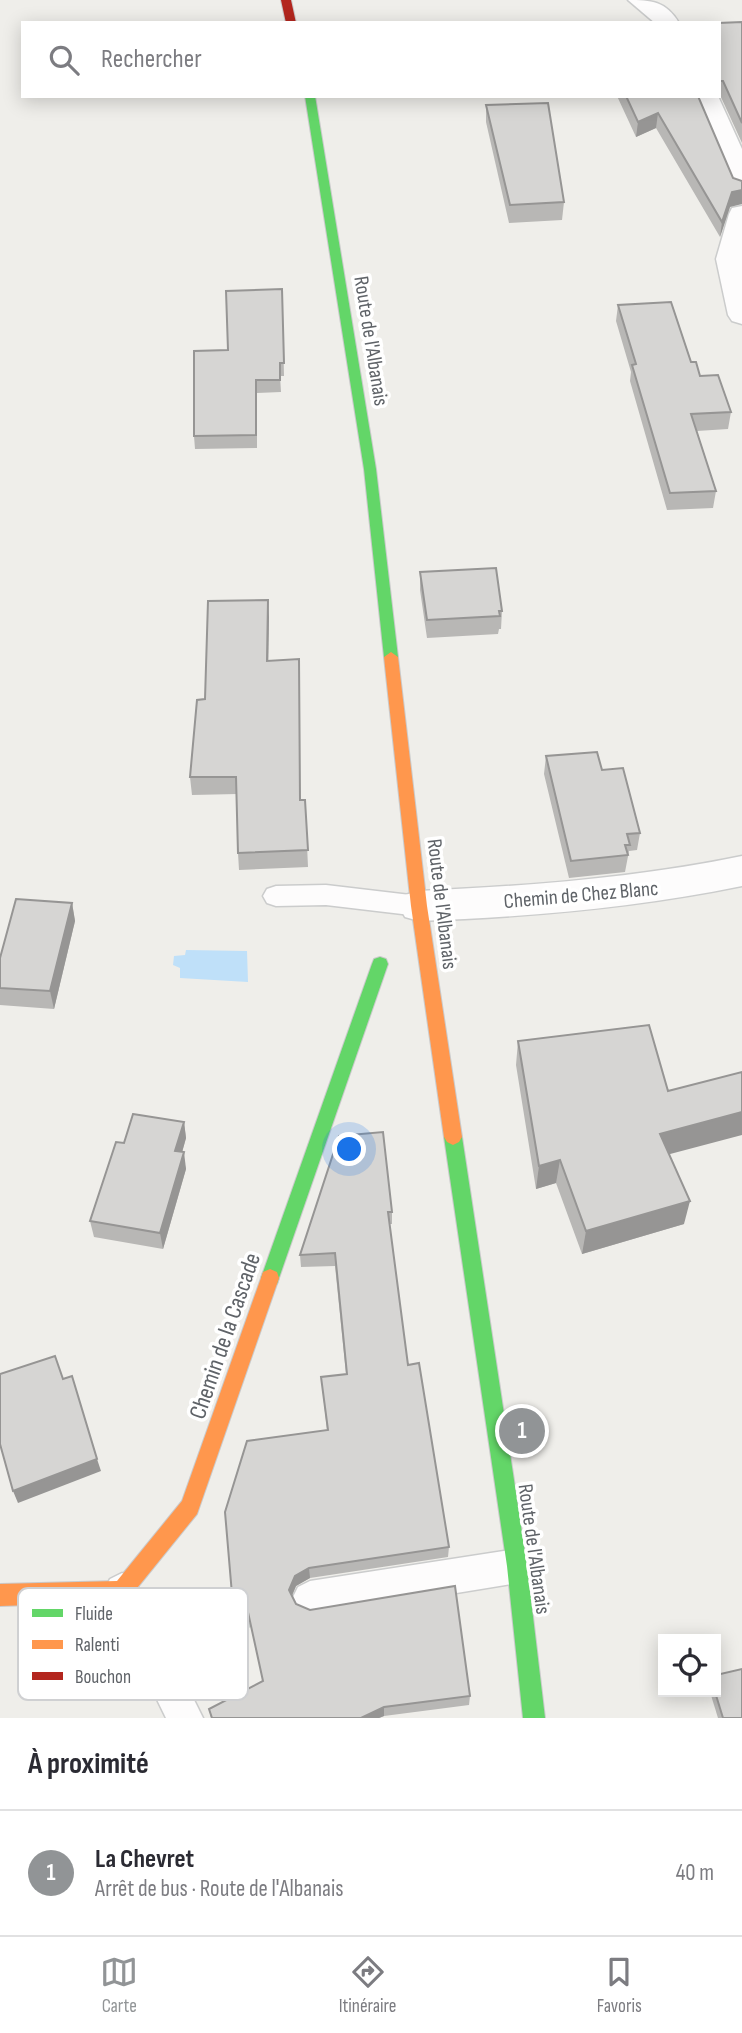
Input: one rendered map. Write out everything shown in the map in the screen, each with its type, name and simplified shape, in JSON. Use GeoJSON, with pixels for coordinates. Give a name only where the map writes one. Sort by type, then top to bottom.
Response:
{"type":"FeatureCollection","features":[{"type":"Feature","properties":{"kind":"main road"},"geometry":{"type":"LineString","coordinates":[[286,0],[291,21]]}},
{"type":"Feature","properties":{"kind":"main road","name":"Route de l'Albanais"},"geometry":{"type":"LineString","coordinates":[[312,98],[370,469],[419,906],[517,1566],[534,1718]]}},
{"type":"Feature","properties":{"kind":"main road","name":"Chemin de la Cascade"},"geometry":{"type":"LineString","coordinates":[[124,1588],[190,1507],[380,964]]}},
{"type":"Feature","properties":{"kind":"main road"},"geometry":{"type":"LineString","coordinates":[[0,1595],[18,1594]]}},
{"type":"Feature","properties":{"kind":"street"},"geometry":{"type":"LineString","coordinates":[[640,0],[666,21]]}},
{"type":"Feature","properties":{"kind":"street"},"geometry":{"type":"LineString","coordinates":[[706,98],[740,173],[742,186]]}},
{"type":"Feature","properties":{"kind":"street"},"geometry":{"type":"LineString","coordinates":[[742,214],[730,259],[742,315]]}},
{"type":"Feature","properties":{"kind":"street","name":"Chemin de Chez Blanc"},"geometry":{"type":"LineString","coordinates":[[419,906],[563,900],[675,886],[742,871]]}},
{"type":"Feature","properties":{"kind":"lane"},"geometry":{"type":"LineString","coordinates":[[276,896],[326,895],[419,906]]}},
{"type":"Feature","properties":{"kind":"lane"},"geometry":{"type":"LineString","coordinates":[[310,1599],[517,1566]]}},
{"type":"Feature","properties":{"kind":"lane"},"geometry":{"type":"LineString","coordinates":[[176,1700],[185,1718]]}},
{"type":"Feature","properties":{"kind":"path"},"geometry":{"type":"LineString","coordinates":[[248,1625],[311,1611],[310,1599]]}},
{"type":"Feature","properties":{"kind":"water"},"geometry":{"type":"Polygon","coordinates":[[[186,950],[247,951],[248,982],[180,978],[180,968],[173,965],[174,956],[185,955],[186,950]]]}},
{"type":"Feature","properties":{"kind":"building"},"geometry":{"type":"Polygon","coordinates":[[[742,22],[742,123],[721,81],[721,23],[742,22]]]}},
{"type":"Feature","properties":{"kind":"building"},"geometry":{"type":"Polygon","coordinates":[[[627,98],[699,98],[733,178],[742,181],[742,190],[732,192],[722,222],[658,113],[638,122],[627,98]]]}},
{"type":"Feature","properties":{"kind":"building"},"geometry":{"type":"Polygon","coordinates":[[[548,103],[564,202],[510,205],[486,105],[548,103]]]}},
{"type":"Feature","properties":{"kind":"building"},"geometry":{"type":"Polygon","coordinates":[[[282,289],[284,363],[280,363],[280,380],[256,380],[256,435],[194,436],[194,351],[228,350],[226,291],[282,289]]]}},
{"type":"Feature","properties":{"kind":"building"},"geometry":{"type":"Polygon","coordinates":[[[671,302],[691,362],[696,362],[700,376],[718,375],[731,412],[691,414],[716,491],[670,493],[632,365],[636,364],[618,305],[671,302]]]}},
{"type":"Feature","properties":{"kind":"building"},"geometry":{"type":"Polygon","coordinates":[[[496,568],[502,611],[499,611],[500,616],[427,620],[420,572],[496,568]]]}},
{"type":"Feature","properties":{"kind":"building"},"geometry":{"type":"Polygon","coordinates":[[[268,600],[267,661],[299,659],[300,800],[305,800],[308,850],[238,853],[236,777],[190,777],[197,700],[205,699],[208,601],[268,600]]]}},
{"type":"Feature","properties":{"kind":"building"},"geometry":{"type":"Polygon","coordinates":[[[597,752],[602,770],[623,768],[640,833],[627,834],[630,845],[625,845],[628,855],[571,861],[546,756],[597,752]]]}},
{"type":"Feature","properties":{"kind":"building"},"geometry":{"type":"Polygon","coordinates":[[[16,899],[72,903],[50,991],[0,988],[0,958],[16,899]]]}},
{"type":"Feature","properties":{"kind":"building"},"geometry":{"type":"Polygon","coordinates":[[[649,1025],[668,1091],[742,1072],[742,1112],[660,1134],[690,1201],[586,1231],[560,1160],[539,1166],[518,1041],[649,1025]]]}},
{"type":"Feature","properties":{"kind":"building"},"geometry":{"type":"Polygon","coordinates":[[[133,1114],[184,1122],[175,1151],[184,1152],[160,1233],[90,1221],[116,1142],[124,1143],[133,1114]]]}},
{"type":"Feature","properties":{"kind":"building"},"geometry":{"type":"Polygon","coordinates":[[[383,1132],[392,1212],[388,1212],[408,1365],[419,1363],[449,1547],[309,1568],[295,1576],[289,1590],[296,1604],[310,1610],[455,1586],[470,1696],[384,1707],[361,1718],[212,1718],[209,1709],[226,1700],[248,1700],[248,1689],[263,1681],[248,1612],[248,1588],[231,1588],[225,1512],[247,1441],[328,1430],[321,1377],[347,1374],[335,1253],[300,1255],[339,1136],[383,1132]]]}},
{"type":"Feature","properties":{"kind":"building"},"geometry":{"type":"Polygon","coordinates":[[[55,1356],[63,1379],[72,1376],[97,1459],[13,1491],[0,1444],[0,1374],[55,1356]]]}},
{"type":"Feature","properties":{"kind":"building"},"geometry":{"type":"Polygon","coordinates":[[[742,1669],[742,1718],[723,1718],[717,1697],[721,1697],[721,1674],[742,1669]]]}},
{"type":"Feature","properties":{"kind":"traffic: fast"},"geometry":{"type":"LineString","coordinates":[[310,98],[370,469],[391,657]]}},
{"type":"Feature","properties":{"kind":"traffic: fast"},"geometry":{"type":"LineString","coordinates":[[270,1278],[380,964]]}},
{"type":"Feature","properties":{"kind":"traffic: fast"},"geometry":{"type":"LineString","coordinates":[[453,1137],[517,1566],[534,1718]]}},
{"type":"Feature","properties":{"kind":"traffic: slow"},"geometry":{"type":"LineString","coordinates":[[391,657],[419,906],[453,1137]]}},
{"type":"Feature","properties":{"kind":"traffic: slow"},"geometry":{"type":"LineString","coordinates":[[124,1588],[190,1507],[270,1278]]}},
{"type":"Feature","properties":{"kind":"traffic: slow"},"geometry":{"type":"LineString","coordinates":[[0,1595],[18,1594]]}},
{"type":"Feature","properties":{"kind":"traffic: jam"},"geometry":{"type":"LineString","coordinates":[[286,0],[291,21]]}},
{"type":"Feature","properties":{"kind":"place","name":"La Chevret"},"geometry":{"type":"Point","coordinates":[522,1431]}}]}
